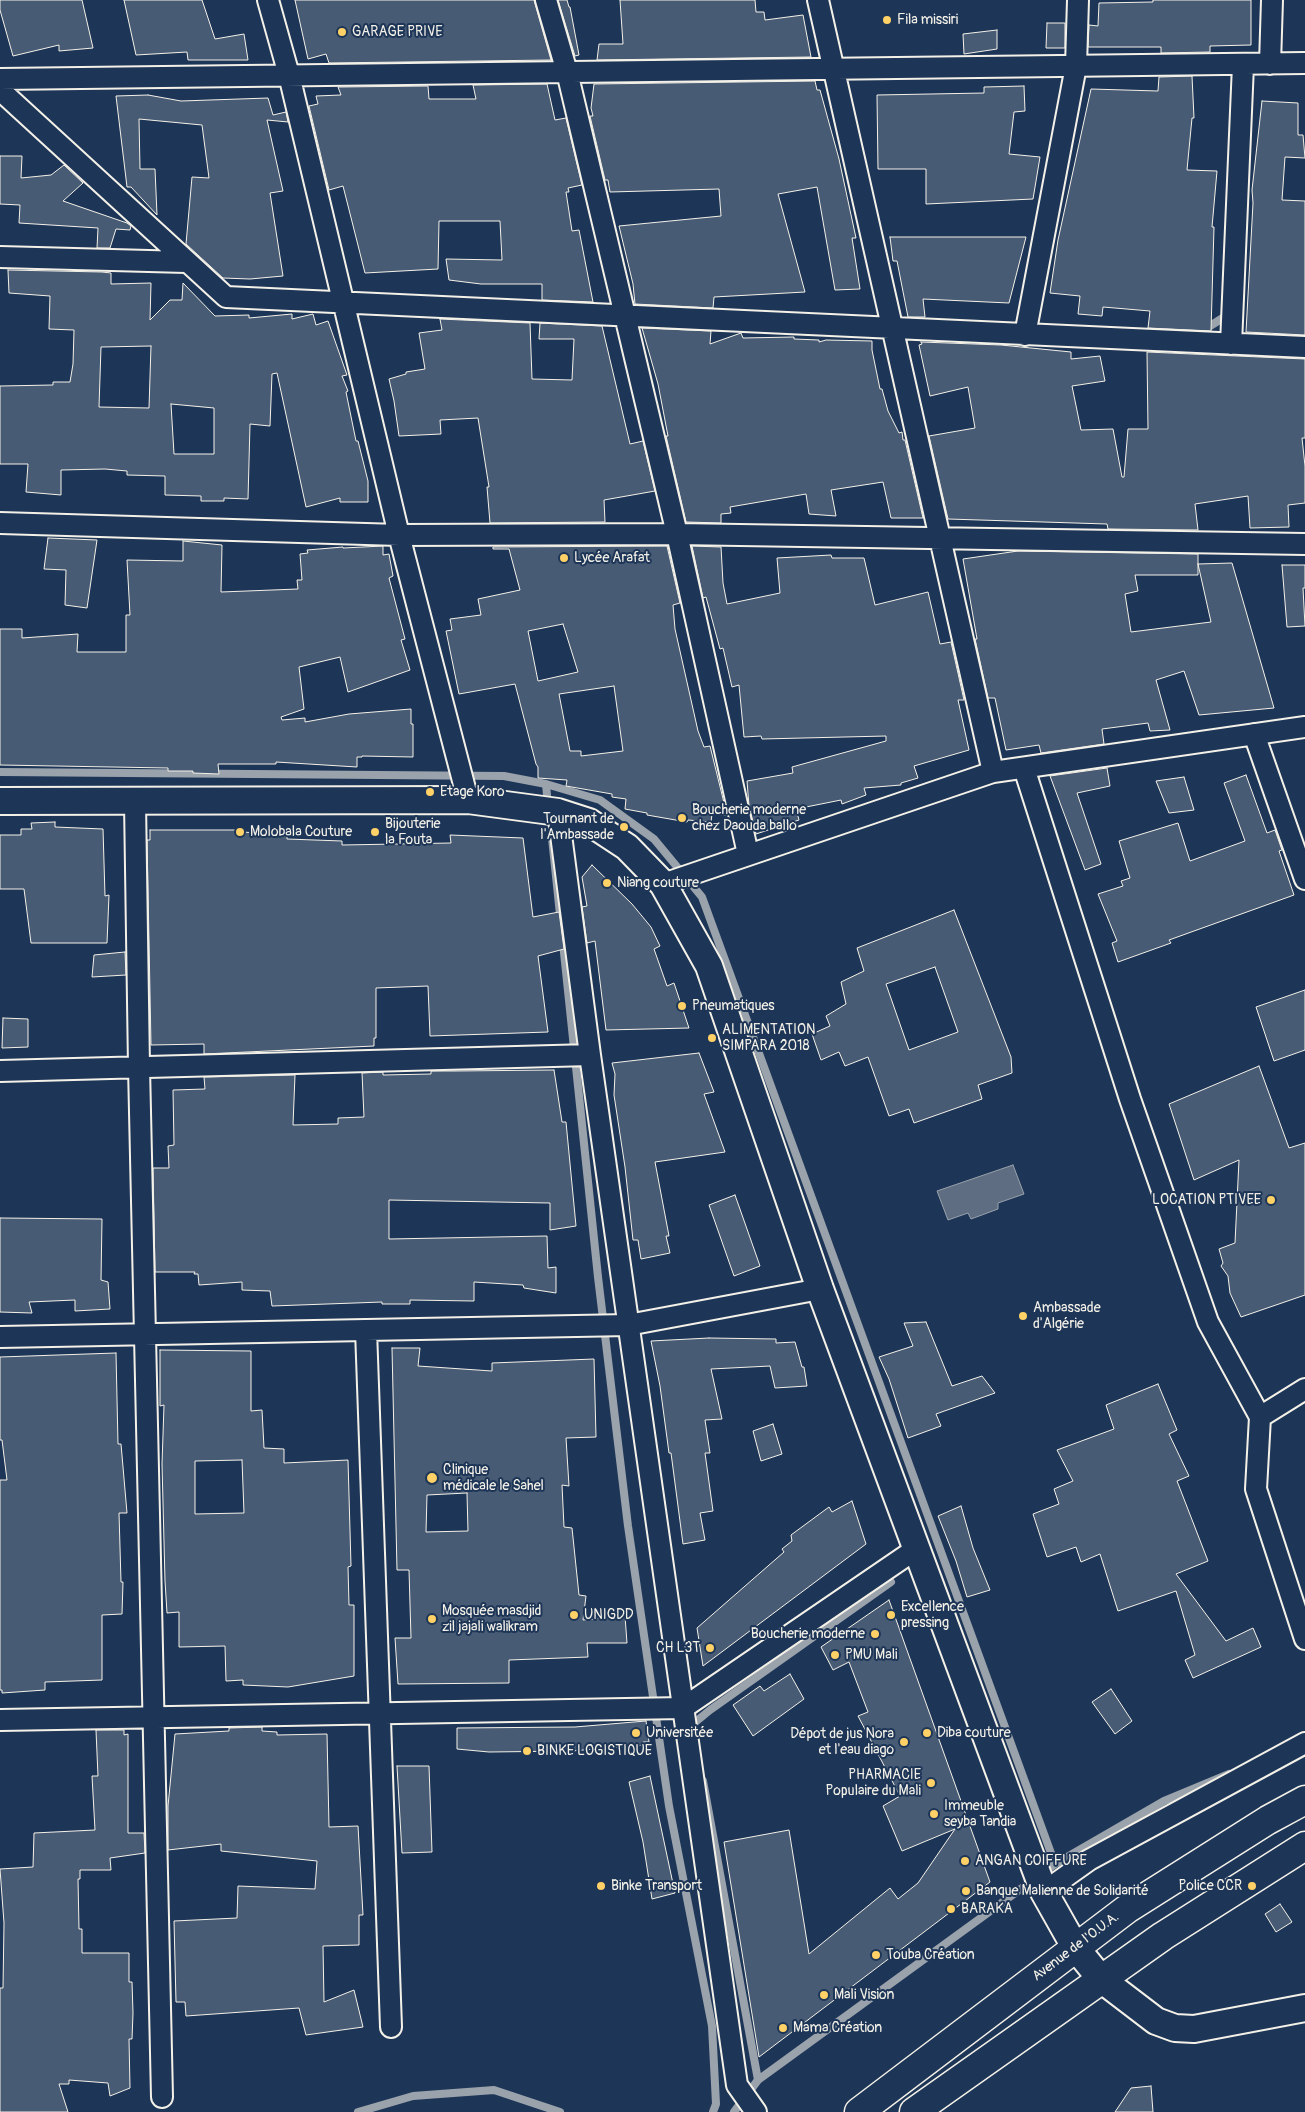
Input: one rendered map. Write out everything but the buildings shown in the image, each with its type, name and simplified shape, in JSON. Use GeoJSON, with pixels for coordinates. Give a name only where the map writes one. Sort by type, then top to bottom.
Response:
{"type":"FeatureCollection","features":[{"type":"Feature","properties":{"kind":"highway","name":"Avenue de l'O.U.A."},"geometry":{"type":"LineString","coordinates":[[859,2112],[1127,1909],[1268,1820],[1305,1800]]}},
{"type":"Feature","properties":{"kind":"highway"},"geometry":{"type":"LineString","coordinates":[[914,2112],[1162,1936],[1305,1846]]}},
{"type":"Feature","properties":{"kind":"street"},"geometry":{"type":"LineString","coordinates":[[268,0],[289,75],[399,535],[468,800]]}},
{"type":"Feature","properties":{"kind":"street"},"geometry":{"type":"LineString","coordinates":[[546,0],[567,72],[677,534],[748,854]]}},
{"type":"Feature","properties":{"kind":"street"},"geometry":{"type":"LineString","coordinates":[[818,0],[993,772]]}},
{"type":"Feature","properties":{"kind":"street"},"geometry":{"type":"LineString","coordinates":[[1025,335],[1076,66],[1078,0]]}},
{"type":"Feature","properties":{"kind":"street"},"geometry":{"type":"LineString","coordinates":[[1270,64],[1272,0]]}},
{"type":"Feature","properties":{"kind":"street"},"geometry":{"type":"LineString","coordinates":[[1231,344],[1243,64]]}},
{"type":"Feature","properties":{"kind":"street"},"geometry":{"type":"LineString","coordinates":[[0,79],[1305,64]]}},
{"type":"Feature","properties":{"kind":"street"},"geometry":{"type":"LineString","coordinates":[[0,90],[226,298],[1305,347]]}},
{"type":"Feature","properties":{"kind":"street"},"geometry":{"type":"LineString","coordinates":[[0,257],[186,262]]}},
{"type":"Feature","properties":{"kind":"street"},"geometry":{"type":"LineString","coordinates":[[0,523],[399,535],[677,534],[1305,544]]}},
{"type":"Feature","properties":{"kind":"street"},"geometry":{"type":"LineString","coordinates":[[663,884],[993,772],[1305,726]]}},
{"type":"Feature","properties":{"kind":"street"},"geometry":{"type":"LineString","coordinates":[[1254,734],[1305,879]]}},
{"type":"Feature","properties":{"kind":"street"},"geometry":{"type":"LineString","coordinates":[[1024,768],[1130,1099],[1208,1322],[1260,1417],[1256,1489],[1305,1639]]}},
{"type":"Feature","properties":{"kind":"street"},"geometry":{"type":"LineString","coordinates":[[0,801],[468,800],[558,812],[588,822],[628,847],[663,884],[709,966],[820,1289],[916,1549],[1044,1892],[1075,1948],[1101,1979],[1156,2021],[1175,2028],[1194,2029],[1305,2008]]}},
{"type":"Feature","properties":{"kind":"street"},"geometry":{"type":"LineString","coordinates":[[135,802],[139,1067],[162,2097]]}},
{"type":"Feature","properties":{"kind":"street"},"geometry":{"type":"LineString","coordinates":[[558,812],[590,1055],[737,2085],[756,2112]]}},
{"type":"Feature","properties":{"kind":"street"},"geometry":{"type":"LineString","coordinates":[[0,1071],[590,1055]]}},
{"type":"Feature","properties":{"kind":"street"},"geometry":{"type":"LineString","coordinates":[[0,1337],[628,1325],[820,1289]]}},
{"type":"Feature","properties":{"kind":"street"},"geometry":{"type":"LineString","coordinates":[[366,1330],[391,2026]]}},
{"type":"Feature","properties":{"kind":"street"},"geometry":{"type":"LineString","coordinates":[[1260,1417],[1305,1389]]}},
{"type":"Feature","properties":{"kind":"street"},"geometry":{"type":"LineString","coordinates":[[0,1720],[683,1708],[916,1549]]}},
{"type":"Feature","properties":{"kind":"street"},"geometry":{"type":"LineString","coordinates":[[1044,1892],[1089,1860],[1305,1743]]}},
{"type":"Feature","properties":{"kind":"water"},"geometry":{"type":"Polygon","coordinates":[[[1013,1165],[1024,1194],[998,1203],[998,1209],[971,1219],[968,1213],[948,1220],[937,1191],[1013,1165]]]}},
{"type":"Feature","properties":{"kind":"waterway"},"geometry":{"type":"LineString","coordinates":[[1199,333],[1229,314]]}},
{"type":"Feature","properties":{"kind":"waterway"},"geometry":{"type":"LineString","coordinates":[[0,772],[504,776],[546,784],[600,800],[654,839],[702,897],[1055,1864]]}},
{"type":"Feature","properties":{"kind":"waterway"},"geometry":{"type":"LineString","coordinates":[[546,784],[548,807]]}},
{"type":"Feature","properties":{"kind":"waterway"},"geometry":{"type":"LineString","coordinates":[[552,838],[598,1277],[628,1526],[669,1806],[712,2026],[716,2104],[713,2112]]}},
{"type":"Feature","properties":{"kind":"waterway"},"geometry":{"type":"LineString","coordinates":[[694,1731],[693,1724],[710,1710],[891,1582]]}},
{"type":"Feature","properties":{"kind":"waterway"},"geometry":{"type":"LineString","coordinates":[[758,2080],[1055,1864],[1164,1801],[1229,1774]]}},
{"type":"Feature","properties":{"kind":"waterway"},"geometry":{"type":"LineString","coordinates":[[703,1781],[758,2080],[734,2112]]}},
{"type":"Feature","properties":{"kind":"waterway"},"geometry":{"type":"LineString","coordinates":[[358,2112],[413,2096],[494,2090],[560,2112]]}},
{"type":"Feature","properties":{"kind":"place","name":"Fila missiri"},"geometry":{"type":"Point","coordinates":[887,20]}},
{"type":"Feature","properties":{"kind":"place","name":"GARAGE PRIVE"},"geometry":{"type":"Point","coordinates":[342,32]}},
{"type":"Feature","properties":{"kind":"place","name":"Lycée Arafat"},"geometry":{"type":"Point","coordinates":[564,558]}},
{"type":"Feature","properties":{"kind":"place","name":"Etage Koro"},"geometry":{"type":"Point","coordinates":[430,792]}},
{"type":"Feature","properties":{"kind":"place","name":"Boucherie moderne chez Daouda ballo"},"geometry":{"type":"Point","coordinates":[682,818]}},
{"type":"Feature","properties":{"kind":"place","name":"Tournant de l'Ambassade"},"geometry":{"type":"Point","coordinates":[624,827]}},
{"type":"Feature","properties":{"kind":"place","name":"Molobala Couture"},"geometry":{"type":"Point","coordinates":[240,832]}},
{"type":"Feature","properties":{"kind":"place","name":"Bijouterie la Fouta"},"geometry":{"type":"Point","coordinates":[375,832]}},
{"type":"Feature","properties":{"kind":"place","name":"Niang couture"},"geometry":{"type":"Point","coordinates":[607,883]}},
{"type":"Feature","properties":{"kind":"place","name":"Pneumatiques"},"geometry":{"type":"Point","coordinates":[682,1006]}},
{"type":"Feature","properties":{"kind":"place","name":"ALIMENTATION SIMPARA 2018"},"geometry":{"type":"Point","coordinates":[712,1038]}},
{"type":"Feature","properties":{"kind":"place","name":"LOCATION PTIVEE"},"geometry":{"type":"Point","coordinates":[1271,1200]}},
{"type":"Feature","properties":{"kind":"place","name":"Ambassade d'Algérie"},"geometry":{"type":"Point","coordinates":[1023,1316]}},
{"type":"Feature","properties":{"kind":"place","name":"Clinique médicale le Sahel"},"geometry":{"type":"Point","coordinates":[432,1478]}},
{"type":"Feature","properties":{"kind":"place","name":"UNIGDD"},"geometry":{"type":"Point","coordinates":[574,1615]}},
{"type":"Feature","properties":{"kind":"place","name":"Excellence pressing"},"geometry":{"type":"Point","coordinates":[891,1615]}},
{"type":"Feature","properties":{"kind":"place","name":"Mosquée masdjid zil jajali walikram"},"geometry":{"type":"Point","coordinates":[432,1619]}},
{"type":"Feature","properties":{"kind":"place","name":"Boucherie moderne"},"geometry":{"type":"Point","coordinates":[875,1634]}},
{"type":"Feature","properties":{"kind":"place","name":"CH L3T"},"geometry":{"type":"Point","coordinates":[710,1648]}},
{"type":"Feature","properties":{"kind":"place","name":"PMU Mali"},"geometry":{"type":"Point","coordinates":[835,1655]}},
{"type":"Feature","properties":{"kind":"place","name":"Universitée"},"geometry":{"type":"Point","coordinates":[636,1733]}},
{"type":"Feature","properties":{"kind":"place","name":"Diba couture"},"geometry":{"type":"Point","coordinates":[927,1733]}},
{"type":"Feature","properties":{"kind":"place","name":"Dépot de jus Nora et l'eau diago"},"geometry":{"type":"Point","coordinates":[904,1742]}},
{"type":"Feature","properties":{"kind":"place","name":"BINKE LOGISTIQUE"},"geometry":{"type":"Point","coordinates":[527,1751]}},
{"type":"Feature","properties":{"kind":"place","name":"PHARMACIE Populaire du Mali"},"geometry":{"type":"Point","coordinates":[931,1783]}},
{"type":"Feature","properties":{"kind":"place","name":"Immeuble seyba Tandia"},"geometry":{"type":"Point","coordinates":[934,1814]}},
{"type":"Feature","properties":{"kind":"place","name":"ANGAN COIFFURE"},"geometry":{"type":"Point","coordinates":[965,1861]}},
{"type":"Feature","properties":{"kind":"place","name":"Binke Transport"},"geometry":{"type":"Point","coordinates":[601,1886]}},
{"type":"Feature","properties":{"kind":"place","name":"Police CCR"},"geometry":{"type":"Point","coordinates":[1252,1886]}},
{"type":"Feature","properties":{"kind":"place","name":"Banque Malienne de Solidarité"},"geometry":{"type":"Point","coordinates":[966,1891]}},
{"type":"Feature","properties":{"kind":"place","name":"BARAKA"},"geometry":{"type":"Point","coordinates":[951,1909]}},
{"type":"Feature","properties":{"kind":"place","name":"Touba Création"},"geometry":{"type":"Point","coordinates":[876,1955]}},
{"type":"Feature","properties":{"kind":"place","name":"Mali Vision"},"geometry":{"type":"Point","coordinates":[824,1995]}},
{"type":"Feature","properties":{"kind":"place","name":"Mama Création"},"geometry":{"type":"Point","coordinates":[783,2028]}}]}
